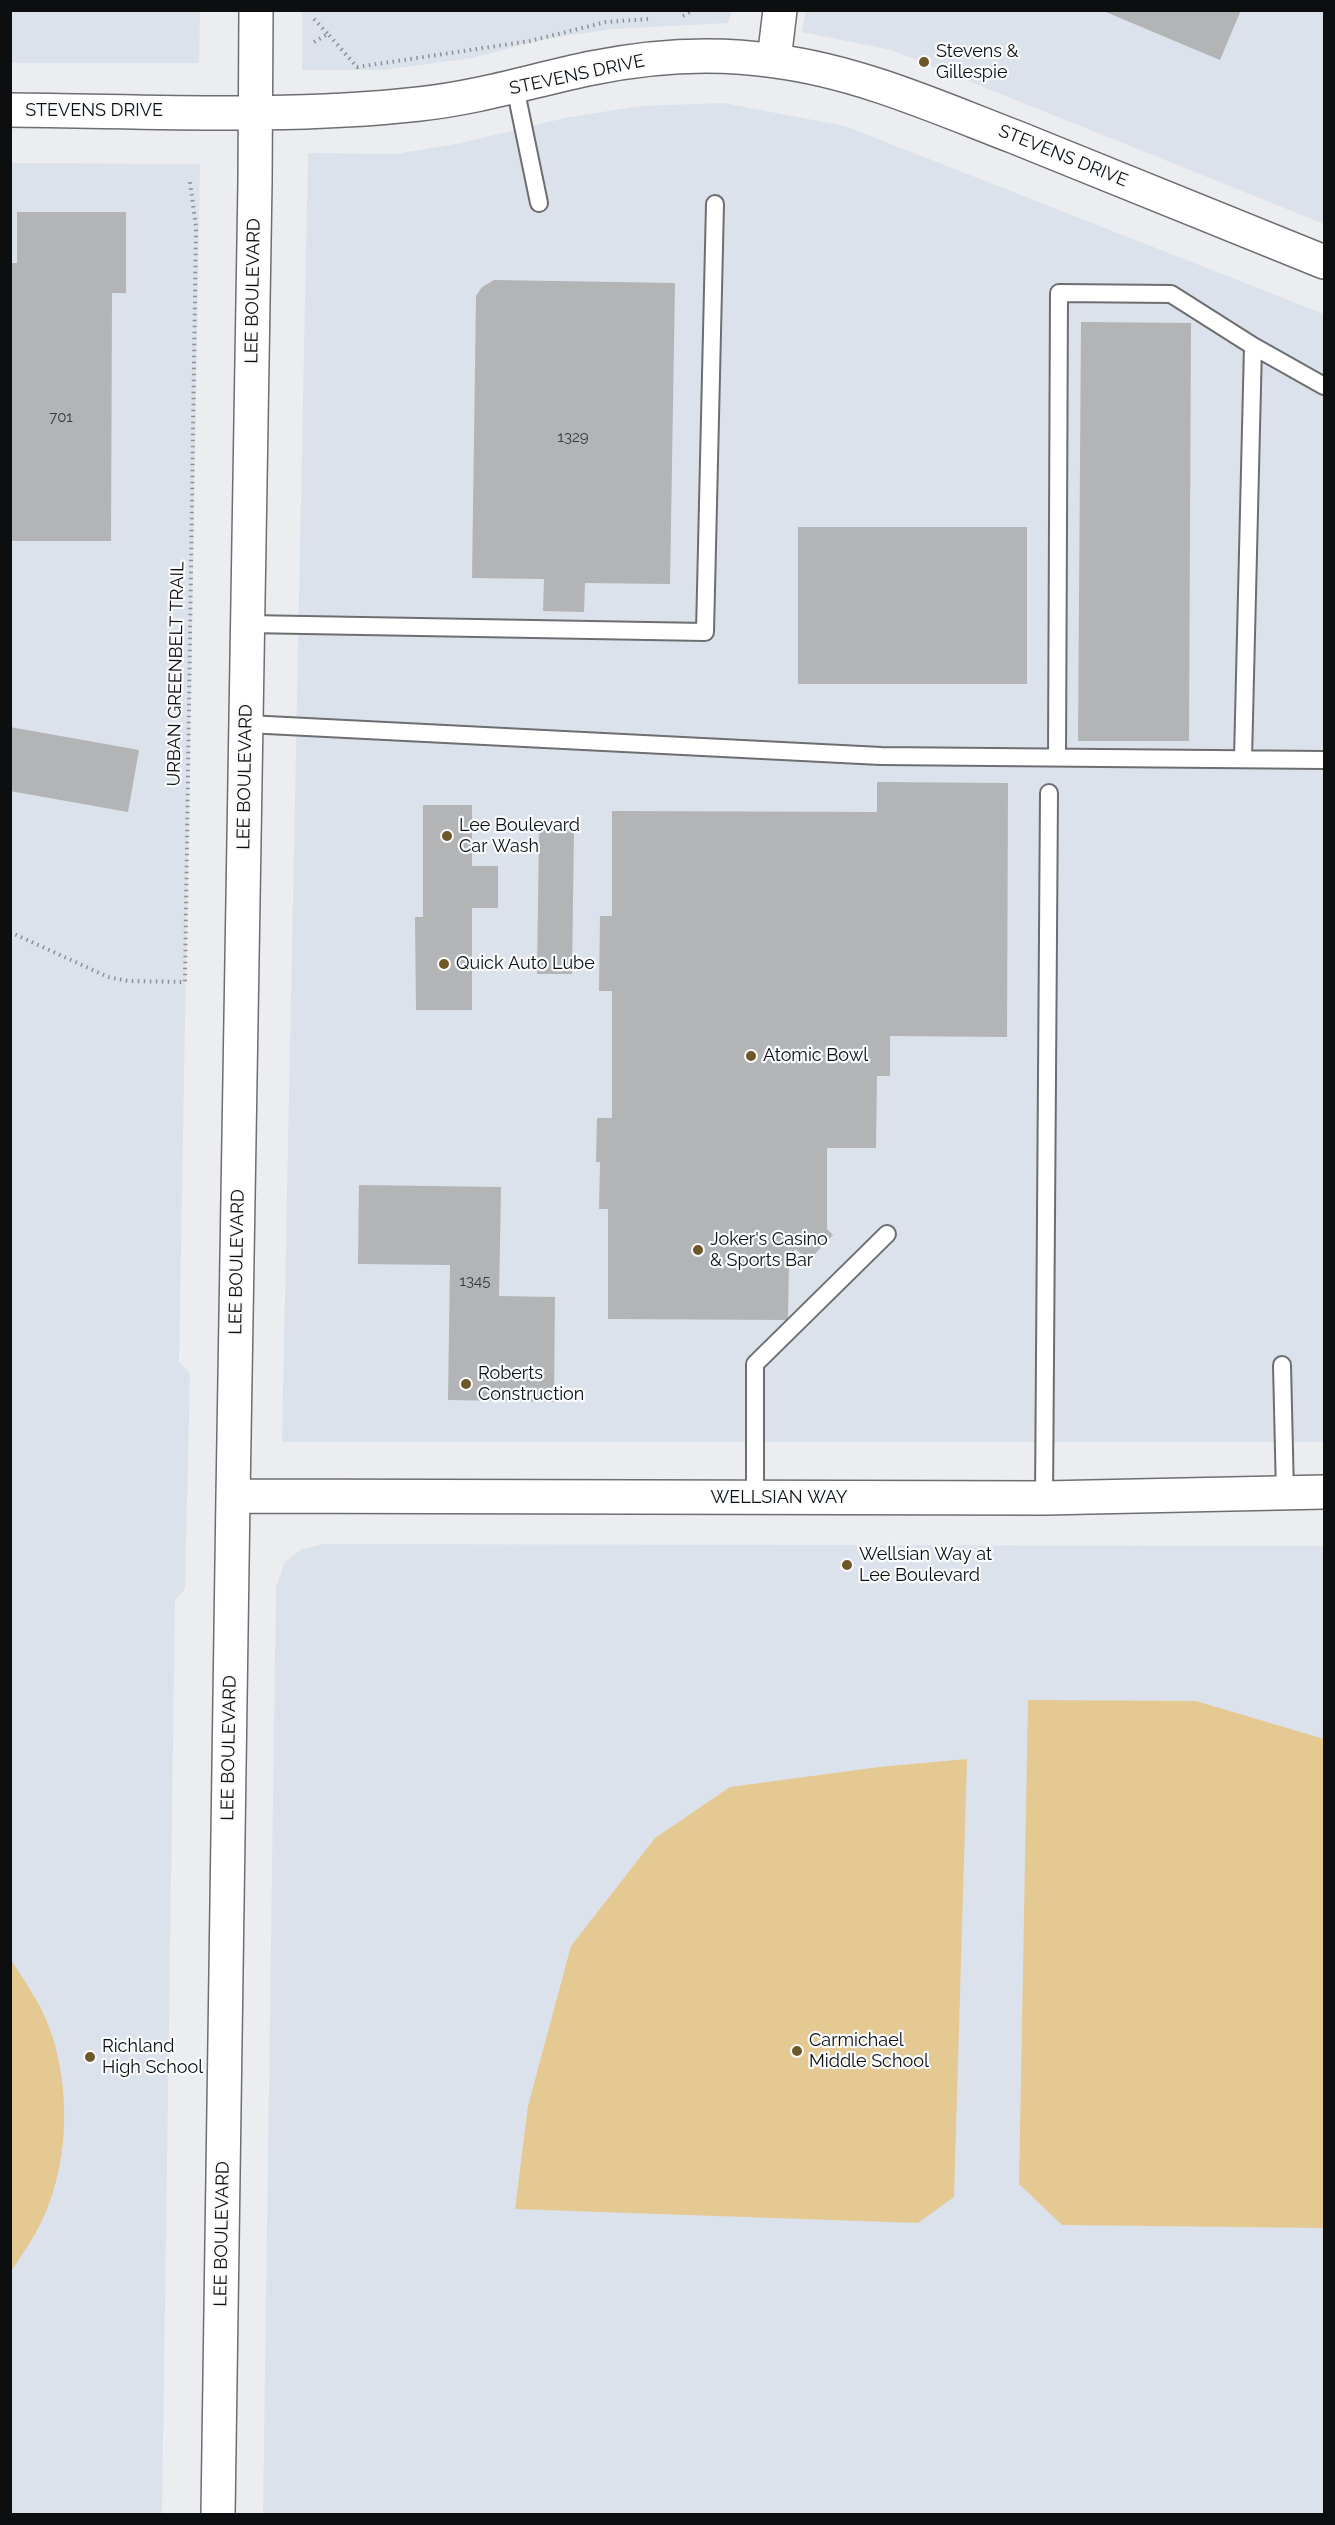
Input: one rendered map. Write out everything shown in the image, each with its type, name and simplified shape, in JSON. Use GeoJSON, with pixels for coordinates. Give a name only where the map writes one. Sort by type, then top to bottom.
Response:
{"type":"FeatureCollection","features":[{"type":"Feature","properties":{"kind":"street","name":"LEE BOULEVARD"},"geometry":{"type":"LineString","coordinates":[[218,2514],[256,10]]}},
{"type":"Feature","properties":{"kind":"street"},"geometry":{"type":"LineString","coordinates":[[774,60],[780,10]]}},
{"type":"Feature","properties":{"kind":"street","name":"STEVENS DRIVE"},"geometry":{"type":"LineString","coordinates":[[10,110],[335,111],[417,105],[469,98],[594,68],[651,59],[711,57],[774,60],[831,72],[918,98],[1324,262]]}},
{"type":"Feature","properties":{"kind":"street","name":"WELLSIAN WAY"},"geometry":{"type":"LineString","coordinates":[[232,1497],[1044,1498],[1324,1492]]}},
{"type":"Feature","properties":{"kind":"lane"},"geometry":{"type":"LineString","coordinates":[[515,87],[539,203]]}},
{"type":"Feature","properties":{"kind":"lane"},"geometry":{"type":"LineString","coordinates":[[248,624],[705,632],[715,204]]}},
{"type":"Feature","properties":{"kind":"lane"},"geometry":{"type":"LineString","coordinates":[[1057,757],[1059,292],[1171,294],[1253,346],[1324,386]]}},
{"type":"Feature","properties":{"kind":"lane"},"geometry":{"type":"LineString","coordinates":[[1243,759],[1253,346]]}},
{"type":"Feature","properties":{"kind":"lane"},"geometry":{"type":"LineString","coordinates":[[246,724],[881,756],[1324,760]]}},
{"type":"Feature","properties":{"kind":"lane"},"geometry":{"type":"LineString","coordinates":[[1044,1498],[1049,793]]}},
{"type":"Feature","properties":{"kind":"lane"},"geometry":{"type":"LineString","coordinates":[[755,1498],[755,1364],[886,1234]]}},
{"type":"Feature","properties":{"kind":"lane"},"geometry":{"type":"LineString","coordinates":[[1282,1365],[1285,1493]]}},
{"type":"Feature","properties":{"kind":"path"},"geometry":{"type":"LineString","coordinates":[[675,17],[686,16],[693,10]]}},
{"type":"Feature","properties":{"kind":"path"},"geometry":{"type":"LineString","coordinates":[[314,19],[357,67],[530,41],[606,22],[652,19]]}},
{"type":"Feature","properties":{"kind":"path"},"geometry":{"type":"LineString","coordinates":[[314,42],[327,34]]}},
{"type":"Feature","properties":{"kind":"path","name":"URBAN GREENBELT TRAIL"},"geometry":{"type":"LineString","coordinates":[[10,932],[108,977],[128,981],[185,982],[196,227],[190,182]]}},
{"type":"Feature","properties":{"kind":"shaded area"},"geometry":{"type":"Polygon","coordinates":[[[11,10],[200,11],[199,63],[11,63],[11,10]]]}},
{"type":"Feature","properties":{"kind":"shaded area"},"geometry":{"type":"Polygon","coordinates":[[[302,10],[732,11],[728,23],[614,29],[545,39],[472,58],[384,70],[302,70],[302,10]]]}},
{"type":"Feature","properties":{"kind":"shaded area"},"geometry":{"type":"Polygon","coordinates":[[[806,10],[1324,11],[1324,224],[891,50],[802,32],[806,10]]]}},
{"type":"Feature","properties":{"kind":"shaded area"},"geometry":{"type":"Polygon","coordinates":[[[723,103],[845,126],[1324,314],[1324,1442],[282,1442],[308,153],[396,154],[461,143],[565,118],[640,106],[723,103]]]}},
{"type":"Feature","properties":{"kind":"shaded area","name":"Richland High School"},"geometry":{"type":"Polygon","coordinates":[[[11,163],[200,164],[179,1362],[190,1373],[185,1589],[175,1600],[162,2514],[11,2514],[11,163]]]}},
{"type":"Feature","properties":{"kind":"shaded area","name":"Carmichael Middle School"},"geometry":{"type":"Polygon","coordinates":[[[324,1544],[1324,1546],[1324,2514],[263,2514],[276,1587],[285,1562],[302,1549],[324,1544]]]}},
{"type":"Feature","properties":{"kind":"shaded area"},"geometry":{"type":"Polygon","coordinates":[[[1028,1700],[1196,1701],[1324,1739],[1324,2228],[1062,2225],[1019,2184],[1028,1700]]]}},
{"type":"Feature","properties":{"kind":"shaded area"},"geometry":{"type":"Polygon","coordinates":[[[967,1759],[954,2197],[918,2223],[515,2209],[528,2106],[571,1946],[655,1838],[730,1787],[879,1767],[967,1759]]]}},
{"type":"Feature","properties":{"kind":"shaded area"},"geometry":{"type":"Polygon","coordinates":[[[11,1960],[38,2004],[51,2032],[61,2074],[64,2118],[56,2184],[41,2222],[11,2271],[11,1960]]]}},
{"type":"Feature","properties":{"kind":"building"},"geometry":{"type":"Polygon","coordinates":[[[1101,10],[1241,10],[1220,60],[1101,10]]]}},
{"type":"Feature","properties":{"kind":"building"},"geometry":{"type":"Polygon","coordinates":[[[17,212],[126,212],[126,293],[112,293],[111,541],[10,541],[10,263],[17,263],[17,212]]]}},
{"type":"Feature","properties":{"kind":"building"},"geometry":{"type":"Polygon","coordinates":[[[494,280],[675,283],[670,584],[585,583],[584,612],[543,611],[544,579],[472,578],[476,296],[482,287],[494,280]]]}},
{"type":"Feature","properties":{"kind":"building"},"geometry":{"type":"Polygon","coordinates":[[[1081,322],[1191,323],[1189,741],[1078,741],[1081,322]]]}},
{"type":"Feature","properties":{"kind":"building"},"geometry":{"type":"Polygon","coordinates":[[[798,527],[1027,527],[1027,684],[798,684],[798,527]]]}},
{"type":"Feature","properties":{"kind":"building"},"geometry":{"type":"Polygon","coordinates":[[[10,727],[139,750],[128,812],[10,791],[10,727]]]}},
{"type":"Feature","properties":{"kind":"building","name":"Atomic Bowl"},"geometry":{"type":"Polygon","coordinates":[[[877,782],[1008,783],[1007,1037],[890,1036],[890,1076],[877,1076],[876,1148],[827,1148],[827,1229],[833,1235],[808,1261],[796,1249],[789,1256],[788,1320],[608,1319],[608,1209],[599,1209],[600,1162],[596,1162],[597,1118],[612,1118],[612,991],[599,991],[600,916],[612,916],[612,811],[877,812],[877,782]]]}},
{"type":"Feature","properties":{"kind":"building"},"geometry":{"type":"Polygon","coordinates":[[[423,805],[472,805],[472,866],[498,866],[498,908],[472,908],[472,1010],[416,1010],[415,917],[423,917],[423,805]]]}},
{"type":"Feature","properties":{"kind":"building"},"geometry":{"type":"Polygon","coordinates":[[[539,828],[574,828],[572,974],[537,974],[539,828]]]}},
{"type":"Feature","properties":{"kind":"building"},"geometry":{"type":"Polygon","coordinates":[[[359,1185],[501,1187],[499,1296],[555,1297],[554,1402],[448,1400],[450,1265],[358,1264],[359,1185]]]}},
{"type":"Feature","properties":{"kind":"place","name":"Stevens & Gillespie"},"geometry":{"type":"Point","coordinates":[924,62]}},
{"type":"Feature","properties":{"kind":"place","name":"Lee Boulevard Car Wash"},"geometry":{"type":"Point","coordinates":[447,836]}},
{"type":"Feature","properties":{"kind":"place","name":"Quick Auto Lube"},"geometry":{"type":"Point","coordinates":[444,964]}},
{"type":"Feature","properties":{"kind":"place","name":"Atomic Bowl"},"geometry":{"type":"Point","coordinates":[751,1056]}},
{"type":"Feature","properties":{"kind":"place","name":"Joker's Casino & Sports Bar"},"geometry":{"type":"Point","coordinates":[698,1250]}},
{"type":"Feature","properties":{"kind":"place","name":"Roberts Construction"},"geometry":{"type":"Point","coordinates":[466,1384]}},
{"type":"Feature","properties":{"kind":"place","name":"Wellsian Way at Lee Boulevard"},"geometry":{"type":"Point","coordinates":[847,1565]}},
{"type":"Feature","properties":{"kind":"place","name":"Carmichael Middle School"},"geometry":{"type":"Point","coordinates":[797,2051]}},
{"type":"Feature","properties":{"kind":"place","name":"Richland High School"},"geometry":{"type":"Point","coordinates":[90,2057]}}]}
